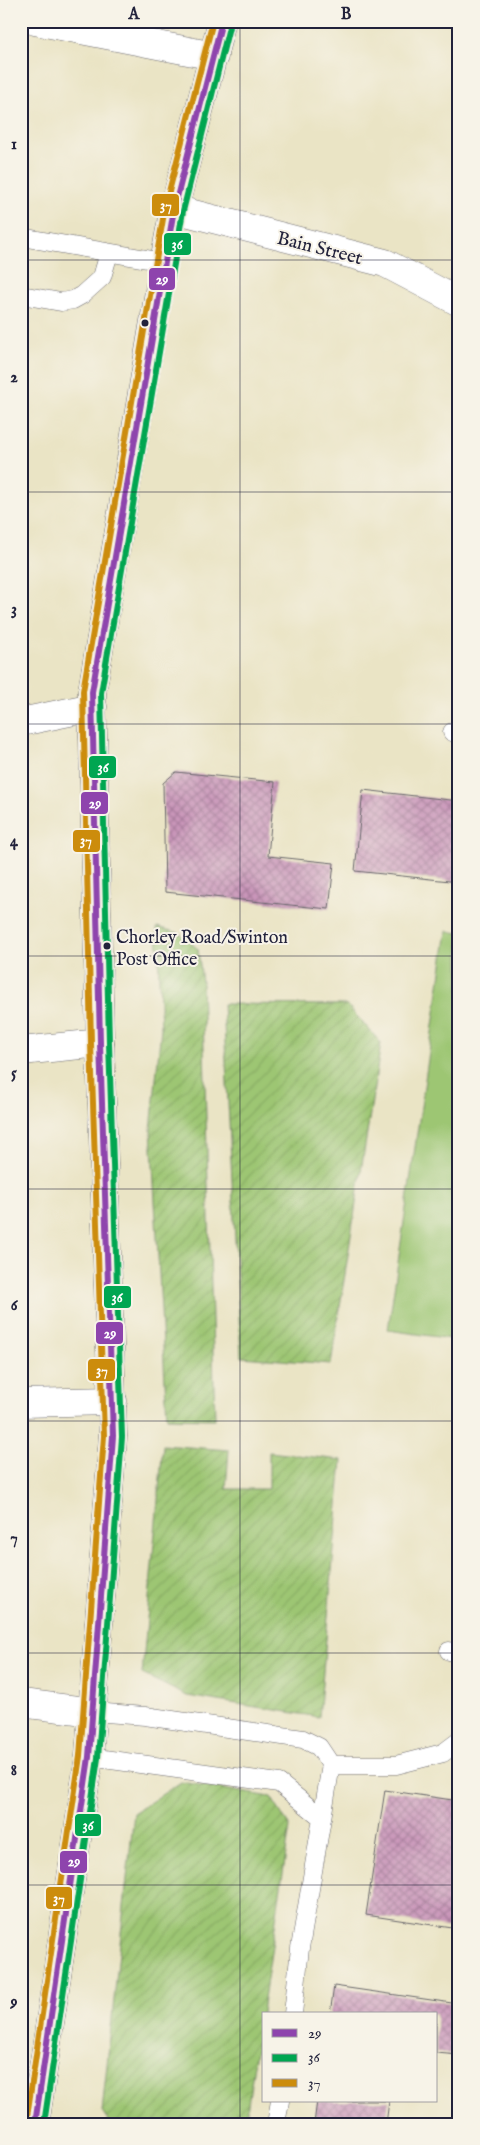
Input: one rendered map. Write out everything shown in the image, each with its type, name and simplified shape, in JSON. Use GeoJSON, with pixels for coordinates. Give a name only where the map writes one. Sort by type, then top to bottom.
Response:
{"type":"FeatureCollection","features":[{"type":"Feature","properties":{"kind":"main road"},"geometry":{"type":"LineString","coordinates":[[35,21],[214,56]]}},
{"type":"Feature","properties":{"kind":"main road"},"geometry":{"type":"LineString","coordinates":[[35,2124],[89,1757],[113,1436],[100,1043],[92,692],[174,209],[222,21]]}},
{"type":"Feature","properties":{"kind":"main road","name":"Bain Street"},"geometry":{"type":"LineString","coordinates":[[174,209],[385,263],[459,302]]}},
{"type":"Feature","properties":{"kind":"main road"},"geometry":{"type":"LineString","coordinates":[[21,722],[93,707]]}},
{"type":"Feature","properties":{"kind":"main road"},"geometry":{"type":"LineString","coordinates":[[21,1050],[100,1043]]}},
{"type":"Feature","properties":{"kind":"main road"},"geometry":{"type":"LineString","coordinates":[[21,1403],[113,1401]]}},
{"type":"Feature","properties":{"kind":"main road"},"geometry":{"type":"LineString","coordinates":[[21,1702],[93,1712]]}},
{"type":"Feature","properties":{"kind":"lane"},"geometry":{"type":"LineString","coordinates":[[21,236],[164,262]]}},
{"type":"Feature","properties":{"kind":"lane"},"geometry":{"type":"LineString","coordinates":[[21,295],[61,302],[73,300],[102,278],[109,253]]}},
{"type":"Feature","properties":{"kind":"lane"},"geometry":{"type":"LineString","coordinates":[[93,1712],[145,1716],[303,1740],[319,1748],[331,1765],[300,1948],[292,2012]]}},
{"type":"Feature","properties":{"kind":"lane"},"geometry":{"type":"LineString","coordinates":[[331,1765],[396,1765],[443,1753],[459,1741]]}},
{"type":"Feature","properties":{"kind":"lane"},"geometry":{"type":"LineString","coordinates":[[89,1757],[279,1783],[321,1817]]}},
{"type":"Feature","properties":{"kind":"lane"},"geometry":{"type":"LineString","coordinates":[[276,2124],[280,2102]]}},
{"type":"Feature","properties":{"kind":"green space"},"geometry":{"type":"Polygon","coordinates":[[[157,927],[179,933],[198,949],[202,982],[215,1419],[167,1418],[151,1130],[161,1028],[157,927]]]}},
{"type":"Feature","properties":{"kind":"green space"},"geometry":{"type":"Polygon","coordinates":[[[447,931],[459,933],[459,1340],[388,1330],[447,931]]]}},
{"type":"Feature","properties":{"kind":"green space"},"geometry":{"type":"Polygon","coordinates":[[[223,1004],[347,1005],[381,1043],[331,1364],[241,1357],[223,1004]]]}},
{"type":"Feature","properties":{"kind":"green space"},"geometry":{"type":"Polygon","coordinates":[[[163,1445],[229,1450],[226,1489],[269,1489],[269,1452],[342,1460],[319,1717],[187,1696],[142,1674],[163,1445]]]}},
{"type":"Feature","properties":{"kind":"green space"},"geometry":{"type":"Polygon","coordinates":[[[181,1782],[271,1797],[290,1827],[245,2124],[110,2124],[102,2111],[134,1813],[181,1782]]]}},
{"type":"Feature","properties":{"kind":"building"},"geometry":{"type":"Polygon","coordinates":[[[176,772],[275,782],[268,856],[334,863],[329,909],[165,892],[163,783],[176,772]]]}},
{"type":"Feature","properties":{"kind":"building"},"geometry":{"type":"Polygon","coordinates":[[[363,790],[459,801],[459,882],[355,871],[363,790]]]}},
{"type":"Feature","properties":{"kind":"building"},"geometry":{"type":"Polygon","coordinates":[[[385,1790],[459,1801],[459,1929],[366,1915],[385,1790]]]}},
{"type":"Feature","properties":{"kind":"building"},"geometry":{"type":"Polygon","coordinates":[[[334,1986],[459,2004],[459,2055],[438,2053],[438,2012],[330,2012],[334,1986]]]}},
{"type":"Feature","properties":{"kind":"building"},"geometry":{"type":"Polygon","coordinates":[[[317,2102],[389,2102],[386,2124],[314,2124],[317,2102]]]}},
{"type":"Feature","properties":{"kind":"transit line","name":"37"},"geometry":{"type":"LineString","coordinates":[[26,2123],[80,1756],[104,1436],[91,1043],[83,691],[165,207],[213,21]]}},
{"type":"Feature","properties":{"kind":"transit line","name":"29"},"geometry":{"type":"LineString","coordinates":[[35,2124],[89,1757],[113,1436],[100,1043],[92,692],[174,209],[222,21]]}},
{"type":"Feature","properties":{"kind":"transit line","name":"36"},"geometry":{"type":"LineString","coordinates":[[44,2124],[98,1758],[122,1437],[109,1043],[101,693],[183,211],[230,23]]}},
{"type":"Feature","properties":{"kind":"place","name":"Chorley Road/Swinton Post Office"},"geometry":{"type":"Point","coordinates":[107,946]}}]}
